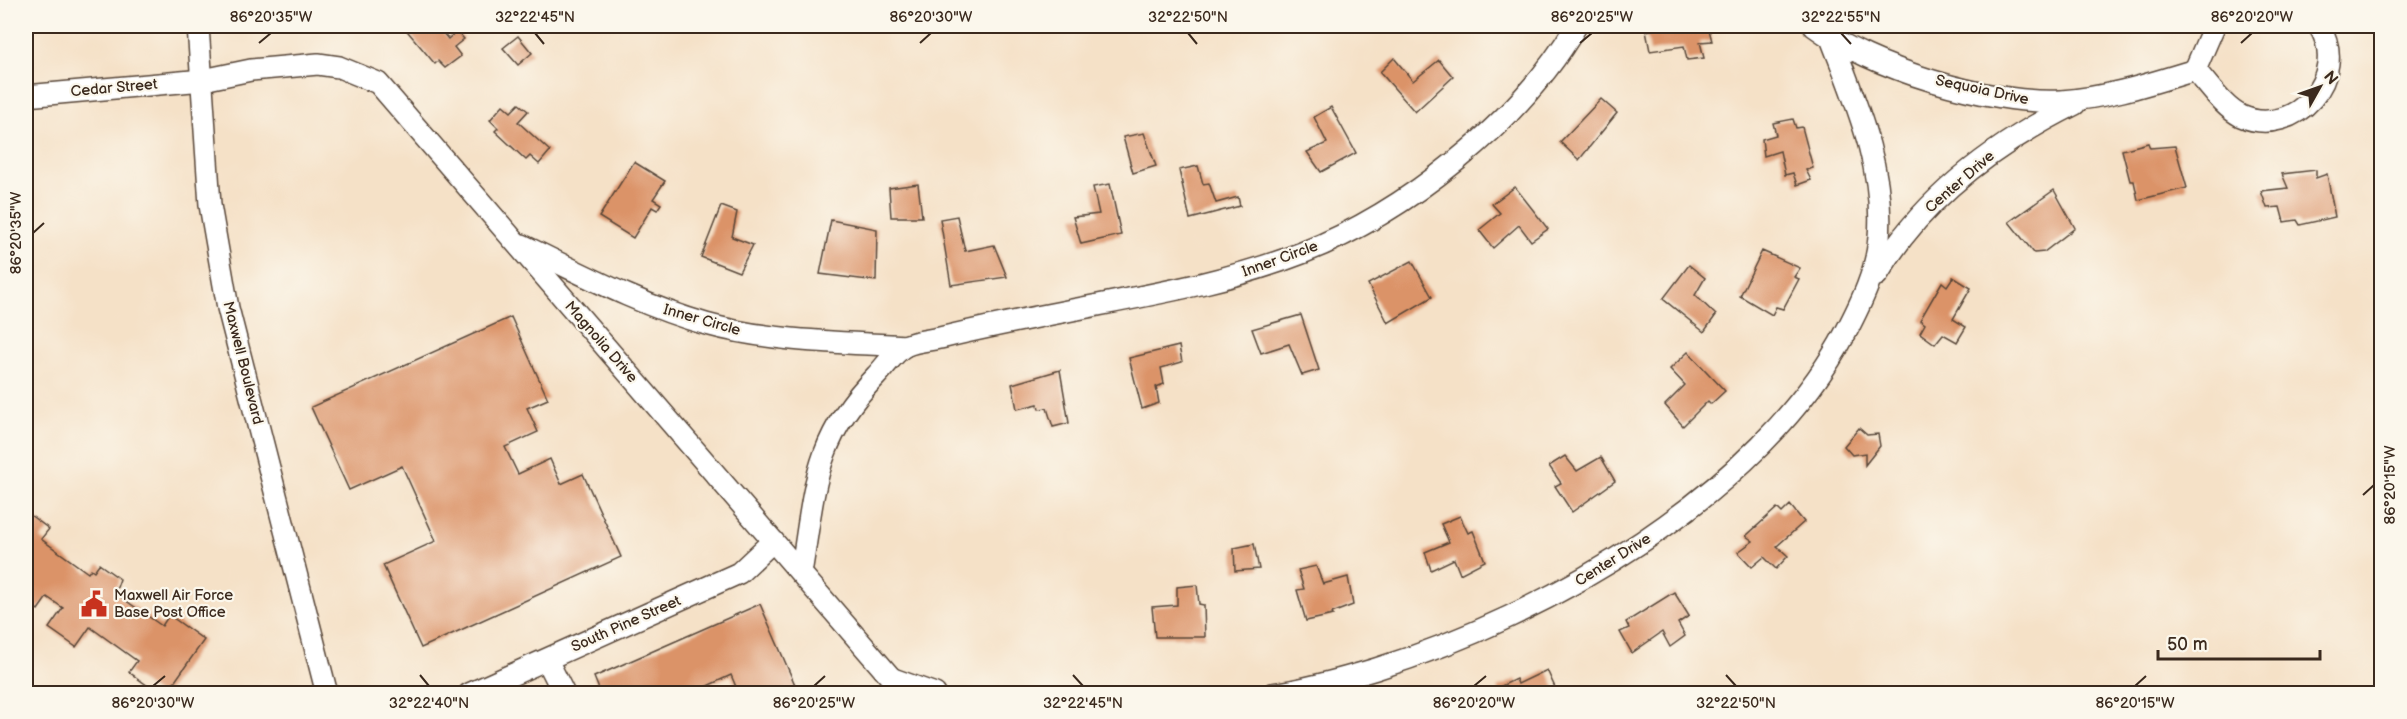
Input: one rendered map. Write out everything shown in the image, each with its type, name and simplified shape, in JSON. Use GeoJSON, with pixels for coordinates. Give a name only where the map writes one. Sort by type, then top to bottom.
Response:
{"type":"FeatureCollection","features":[{"type":"Feature","properties":{"kind":"street","name":"Maxwell Boulevard"},"geometry":{"type":"LineString","coordinates":[[198,26],[210,205],[228,308],[327,693]]}},
{"type":"Feature","properties":{"kind":"street","name":"Inner Circle"},"geometry":{"type":"LineString","coordinates":[[514,241],[642,302],[706,324],[785,339],[905,346],[1230,277],[1313,248],[1362,224],[1412,193],[1479,140],[1512,108],[1560,53],[1576,26]]}},
{"type":"Feature","properties":{"kind":"street"},"geometry":{"type":"LineString","coordinates":[[2214,26],[2195,70],[2232,110],[2242,116],[2271,121],[2290,116],[2303,109],[2316,96],[2325,76],[2328,46],[2319,26]]}},
{"type":"Feature","properties":{"kind":"street","name":"Sequoia Drive"},"geometry":{"type":"LineString","coordinates":[[1822,32],[1896,68],[1956,86],[2038,102],[2086,98],[2148,84],[2195,70]]}},
{"type":"Feature","properties":{"kind":"street","name":"Center Drive"},"geometry":{"type":"LineString","coordinates":[[1822,32],[1860,114],[1874,166],[1879,238],[1864,299]]}},
{"type":"Feature","properties":{"kind":"street","name":"Magnolia Drive"},"geometry":{"type":"LineString","coordinates":[[258,70],[318,64],[339,66],[378,83],[899,686]]}},
{"type":"Feature","properties":{"kind":"street","name":"Cedar Street"},"geometry":{"type":"LineString","coordinates":[[26,96],[203,80],[258,70]]}},
{"type":"Feature","properties":{"kind":"street","name":"Center Drive"},"geometry":{"type":"LineString","coordinates":[[1273,693],[1342,679],[1420,655],[1509,618],[1586,579],[1661,529],[1731,472],[1792,410],[1833,356],[1892,250],[1915,223],[1963,176],[2029,127],[2086,98]]}},
{"type":"Feature","properties":{"kind":"street"},"geometry":{"type":"LineString","coordinates":[[801,573],[817,476],[834,430],[855,398],[905,346]]}},
{"type":"Feature","properties":{"kind":"street","name":"South Pine Street"},"geometry":{"type":"LineString","coordinates":[[469,693],[739,573],[773,541]]}},
{"type":"Feature","properties":{"kind":"street"},"geometry":{"type":"LineString","coordinates":[[547,660],[564,693]]}},
{"type":"Feature","properties":{"kind":"street"},"geometry":{"type":"LineString","coordinates":[[899,686],[935,693]]}},
{"type":"Feature","properties":{"kind":"building"},"geometry":{"type":"Polygon","coordinates":[[[403,26],[437,26],[448,39],[457,31],[464,39],[454,47],[461,56],[445,68],[438,61],[435,64],[403,26]]]}},
{"type":"Feature","properties":{"kind":"building"},"geometry":{"type":"Polygon","coordinates":[[[1656,26],[1708,26],[1712,41],[1700,42],[1704,58],[1687,60],[1684,46],[1650,51],[1646,31],[1656,29],[1656,26]]]}},
{"type":"Feature","properties":{"kind":"building"},"geometry":{"type":"Polygon","coordinates":[[[1988,26],[2041,26],[2040,30],[1987,28],[1988,26]]]}},
{"type":"Feature","properties":{"kind":"building"},"geometry":{"type":"Polygon","coordinates":[[[518,36],[532,53],[518,65],[503,48],[518,36]]]}},
{"type":"Feature","properties":{"kind":"building"},"geometry":{"type":"Polygon","coordinates":[[[1394,58],[1413,81],[1439,60],[1453,77],[1415,112],[1380,72],[1394,58]]]}},
{"type":"Feature","properties":{"kind":"building"},"geometry":{"type":"Polygon","coordinates":[[[1601,99],[1617,113],[1579,160],[1560,142],[1601,99]]]}},
{"type":"Feature","properties":{"kind":"building"},"geometry":{"type":"Polygon","coordinates":[[[519,104],[528,111],[518,122],[550,151],[539,164],[530,156],[526,160],[495,131],[498,128],[490,120],[503,105],[511,112],[519,104]]]}},
{"type":"Feature","properties":{"kind":"building"},"geometry":{"type":"Polygon","coordinates":[[[1331,107],[1356,153],[1321,172],[1307,152],[1327,143],[1314,117],[1331,107]]]}},
{"type":"Feature","properties":{"kind":"building"},"geometry":{"type":"Polygon","coordinates":[[[1793,119],[1796,128],[1802,127],[1813,168],[1806,170],[1811,180],[1797,185],[1793,173],[1785,175],[1780,151],[1764,156],[1762,139],[1776,135],[1773,123],[1793,119]]]}},
{"type":"Feature","properties":{"kind":"building"},"geometry":{"type":"Polygon","coordinates":[[[1144,133],[1156,166],[1133,173],[1123,137],[1144,133]]]}},
{"type":"Feature","properties":{"kind":"building"},"geometry":{"type":"Polygon","coordinates":[[[2148,143],[2150,148],[2175,146],[2187,188],[2138,200],[2134,181],[2130,181],[2122,150],[2148,143]]]}},
{"type":"Feature","properties":{"kind":"building"},"geometry":{"type":"Polygon","coordinates":[[[634,162],[665,181],[653,199],[661,204],[657,210],[652,207],[633,238],[599,217],[634,162]]]}},
{"type":"Feature","properties":{"kind":"building"},"geometry":{"type":"Polygon","coordinates":[[[1198,166],[1203,184],[1209,183],[1216,203],[1238,197],[1240,206],[1190,219],[1179,170],[1198,166]]]}},
{"type":"Feature","properties":{"kind":"building"},"geometry":{"type":"Polygon","coordinates":[[[2316,170],[2316,178],[2327,174],[2335,217],[2300,225],[2297,220],[2284,222],[2280,207],[2267,208],[2261,191],[2288,188],[2282,174],[2316,170]]]}},
{"type":"Feature","properties":{"kind":"building"},"geometry":{"type":"Polygon","coordinates":[[[918,184],[922,217],[891,217],[889,188],[918,184]]]}},
{"type":"Feature","properties":{"kind":"building"},"geometry":{"type":"Polygon","coordinates":[[[1110,184],[1121,235],[1081,244],[1073,217],[1099,214],[1093,187],[1110,184]]]}},
{"type":"Feature","properties":{"kind":"building"},"geometry":{"type":"Polygon","coordinates":[[[1515,187],[1548,229],[1531,241],[1519,225],[1493,248],[1479,230],[1500,213],[1492,204],[1515,187]]]}},
{"type":"Feature","properties":{"kind":"building"},"geometry":{"type":"Polygon","coordinates":[[[2054,190],[2075,228],[2044,252],[2034,253],[2009,222],[2054,190]]]}},
{"type":"Feature","properties":{"kind":"building"},"geometry":{"type":"Polygon","coordinates":[[[721,206],[737,212],[732,237],[753,245],[739,272],[701,257],[721,206]]]}},
{"type":"Feature","properties":{"kind":"building"},"geometry":{"type":"Polygon","coordinates":[[[957,216],[965,251],[994,245],[1007,277],[951,285],[940,219],[957,216]]]}},
{"type":"Feature","properties":{"kind":"building"},"geometry":{"type":"Polygon","coordinates":[[[831,220],[877,229],[876,281],[820,274],[831,220]]]}},
{"type":"Feature","properties":{"kind":"building"},"geometry":{"type":"Polygon","coordinates":[[[1762,251],[1800,268],[1794,277],[1799,279],[1783,309],[1776,307],[1772,315],[1740,296],[1762,251]]]}},
{"type":"Feature","properties":{"kind":"building"},"geometry":{"type":"Polygon","coordinates":[[[1412,261],[1432,297],[1388,323],[1368,284],[1412,261]]]}},
{"type":"Feature","properties":{"kind":"building"},"geometry":{"type":"Polygon","coordinates":[[[1689,265],[1705,278],[1695,295],[1716,315],[1704,332],[1663,299],[1689,265]]]}},
{"type":"Feature","properties":{"kind":"building"},"geometry":{"type":"Polygon","coordinates":[[[1953,277],[1971,288],[1953,319],[1966,327],[1957,342],[1943,334],[1935,344],[1920,333],[1925,324],[1920,320],[1942,282],[1947,286],[1953,277]]]}},
{"type":"Feature","properties":{"kind":"building"},"geometry":{"type":"Polygon","coordinates":[[[1301,315],[1319,370],[1302,375],[1289,344],[1261,353],[1252,329],[1301,315]]]}},
{"type":"Feature","properties":{"kind":"building"},"geometry":{"type":"Polygon","coordinates":[[[511,317],[548,399],[527,408],[538,432],[505,447],[518,474],[550,459],[561,484],[583,474],[621,557],[421,648],[383,565],[436,541],[402,466],[349,490],[311,407],[511,317]]]}},
{"type":"Feature","properties":{"kind":"building"},"geometry":{"type":"Polygon","coordinates":[[[1179,346],[1182,362],[1161,368],[1164,384],[1156,387],[1159,403],[1142,409],[1129,358],[1179,346]]]}},
{"type":"Feature","properties":{"kind":"building"},"geometry":{"type":"Polygon","coordinates":[[[1688,352],[1725,391],[1711,404],[1708,401],[1683,426],[1665,405],[1685,385],[1670,369],[1688,352]]]}},
{"type":"Feature","properties":{"kind":"building"},"geometry":{"type":"Polygon","coordinates":[[[1060,370],[1069,423],[1053,427],[1047,408],[1039,409],[1038,404],[1017,409],[1012,384],[1060,370]]]}},
{"type":"Feature","properties":{"kind":"building"},"geometry":{"type":"Polygon","coordinates":[[[1859,428],[1867,435],[1878,434],[1880,446],[1865,465],[1865,453],[1852,455],[1844,446],[1859,428]]]}},
{"type":"Feature","properties":{"kind":"building"},"geometry":{"type":"Polygon","coordinates":[[[1565,456],[1577,471],[1601,457],[1615,481],[1572,512],[1555,486],[1561,483],[1549,466],[1565,456]]]}},
{"type":"Feature","properties":{"kind":"building"},"geometry":{"type":"Polygon","coordinates":[[[1790,505],[1804,522],[1777,546],[1788,556],[1776,569],[1764,557],[1752,567],[1738,552],[1753,541],[1746,536],[1777,508],[1782,513],[1790,505]]]}},
{"type":"Feature","properties":{"kind":"building","name":"Maxwell Air Force Base Post Office"},"geometry":{"type":"Polygon","coordinates":[[[26,512],[49,529],[41,539],[88,573],[91,569],[94,571],[99,564],[120,579],[115,593],[162,626],[169,615],[204,640],[166,694],[159,694],[129,672],[137,661],[90,627],[76,647],[49,628],[63,608],[47,597],[38,610],[26,601],[28,584],[26,582],[26,512]]]}},
{"type":"Feature","properties":{"kind":"building"},"geometry":{"type":"Polygon","coordinates":[[[1460,516],[1468,533],[1473,531],[1485,561],[1460,574],[1454,559],[1431,570],[1425,552],[1449,542],[1441,524],[1460,516]]]}},
{"type":"Feature","properties":{"kind":"building"},"geometry":{"type":"Polygon","coordinates":[[[1254,544],[1259,569],[1235,571],[1234,548],[1254,544]]]}},
{"type":"Feature","properties":{"kind":"building"},"geometry":{"type":"Polygon","coordinates":[[[1316,566],[1323,584],[1348,577],[1353,605],[1332,613],[1333,615],[1306,621],[1297,590],[1304,589],[1298,570],[1316,566]]]}},
{"type":"Feature","properties":{"kind":"building"},"geometry":{"type":"Polygon","coordinates":[[[1197,585],[1199,604],[1204,605],[1205,637],[1155,637],[1152,607],[1177,605],[1177,587],[1197,585]]]}},
{"type":"Feature","properties":{"kind":"building"},"geometry":{"type":"Polygon","coordinates":[[[1674,592],[1689,616],[1678,623],[1685,636],[1670,647],[1662,632],[1632,653],[1620,632],[1629,628],[1626,622],[1674,592]]]}},
{"type":"Feature","properties":{"kind":"building"},"geometry":{"type":"Polygon","coordinates":[[[760,604],[799,694],[739,694],[731,675],[690,694],[601,694],[594,677],[760,604]]]}},
{"type":"Feature","properties":{"kind":"building"},"geometry":{"type":"Polygon","coordinates":[[[1547,670],[1558,694],[1500,694],[1497,688],[1516,679],[1518,684],[1547,670]]]}},
{"type":"Feature","properties":{"kind":"place","name":"Maxwell Air Force Base Post Office"},"geometry":{"type":"Point","coordinates":[94,604]}}]}
